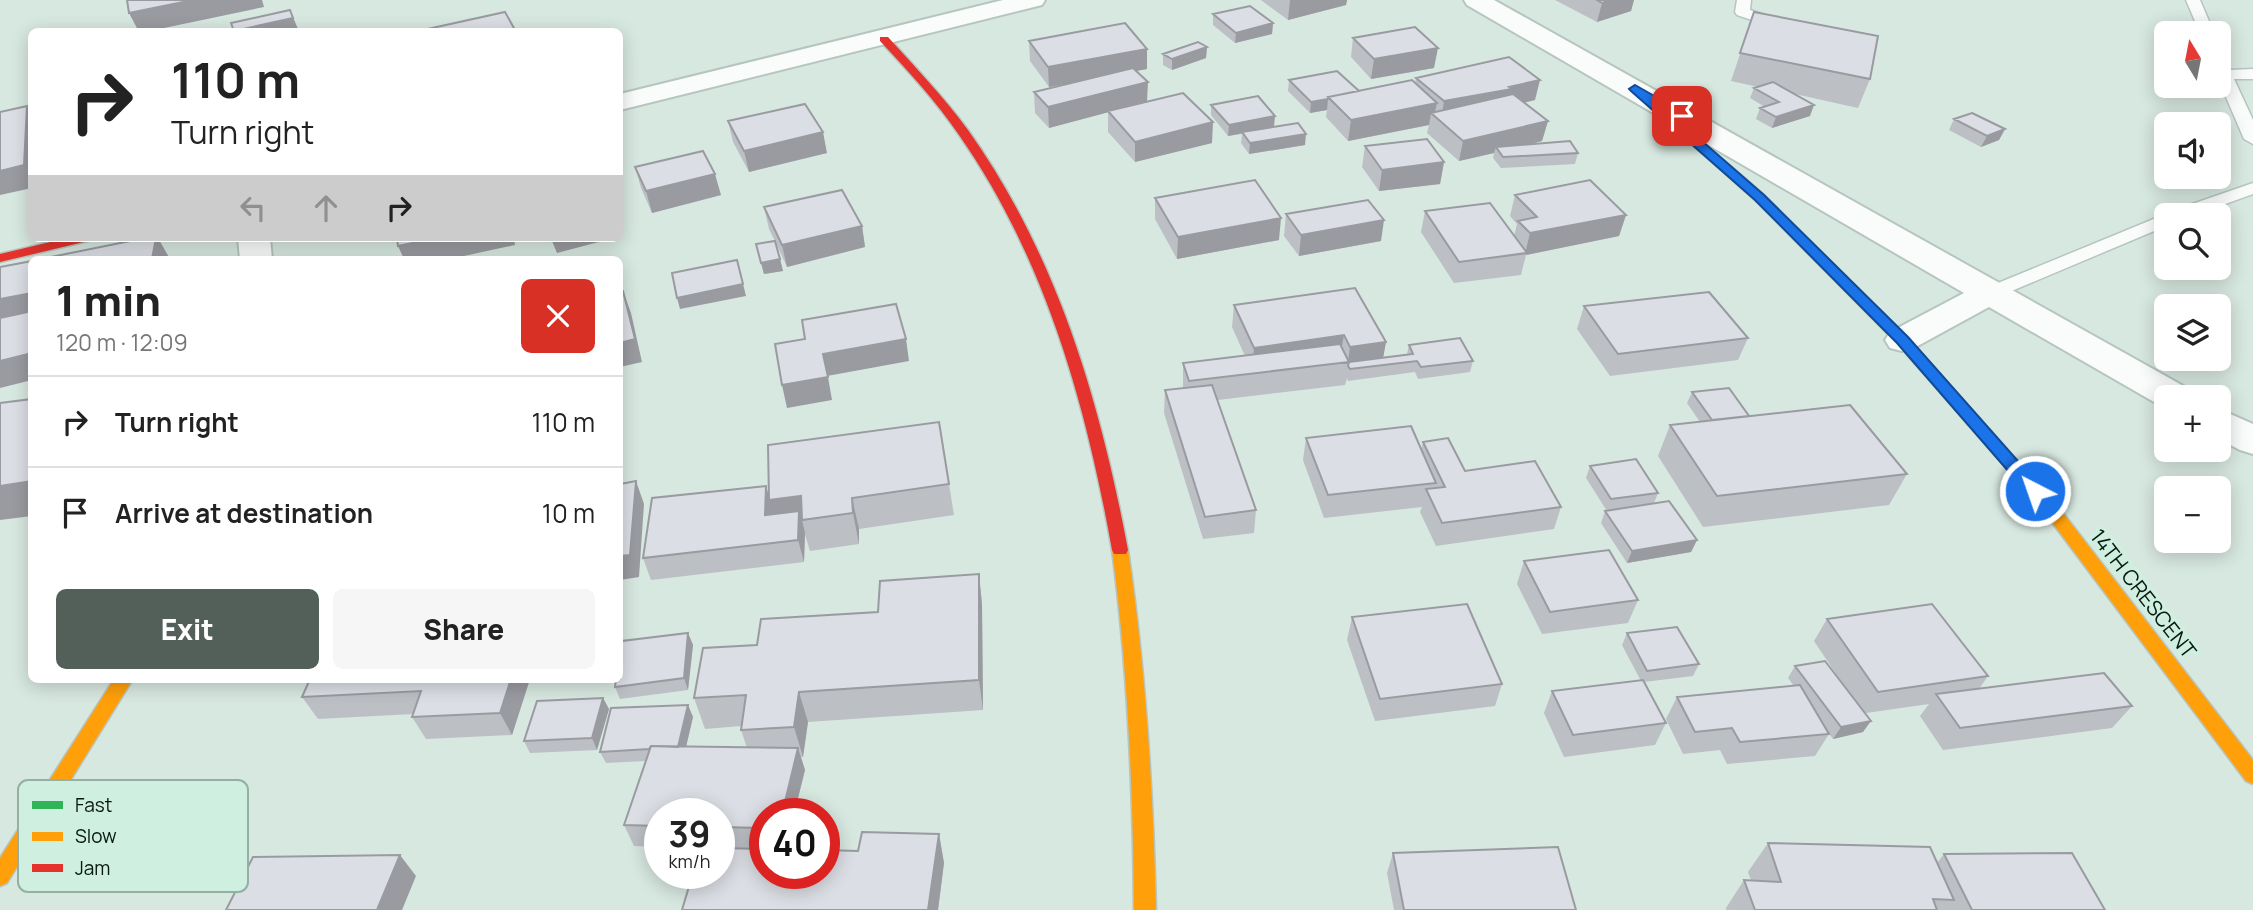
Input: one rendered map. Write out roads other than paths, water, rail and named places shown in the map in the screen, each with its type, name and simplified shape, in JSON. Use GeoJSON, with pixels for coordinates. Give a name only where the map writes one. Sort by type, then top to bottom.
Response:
{"type":"FeatureCollection","features":[{"type":"Feature","properties":{"kind":"street"},"geometry":{"type":"LineString","coordinates":[[623,101],[884,39],[1033,0]]}},
{"type":"Feature","properties":{"kind":"street"},"geometry":{"type":"LineString","coordinates":[[1476,0],[2154,386]]}},
{"type":"Feature","properties":{"kind":"street"},"geometry":{"type":"LineString","coordinates":[[884,39],[933,93],[980,157],[1024,233],[1064,325],[1098,437],[1125,576],[1142,751],[1145,910]]}},
{"type":"Feature","properties":{"kind":"street","name":"14TH CRESCENT"},"geometry":{"type":"LineString","coordinates":[[1635,89],[1760,198],[1902,340],[2051,509],[2253,775]]}},
{"type":"Feature","properties":{"kind":"street"},"geometry":{"type":"LineString","coordinates":[[0,258],[66,242]]}},
{"type":"Feature","properties":{"kind":"street"},"geometry":{"type":"LineString","coordinates":[[1902,340],[1989,294]]}},
{"type":"Feature","properties":{"kind":"street"},"geometry":{"type":"LineString","coordinates":[[2231,429],[2253,441]]}},
{"type":"Feature","properties":{"kind":"street"},"geometry":{"type":"LineString","coordinates":[[60,780],[121,683]]}},
{"type":"Feature","properties":{"kind":"street"},"geometry":{"type":"LineString","coordinates":[[0,876],[18,847]]}},
{"type":"Feature","properties":{"kind":"lane"},"geometry":{"type":"LineString","coordinates":[[1744,0],[1742,12],[1791,28]]}},
{"type":"Feature","properties":{"kind":"lane"},"geometry":{"type":"LineString","coordinates":[[2193,0],[2202,21]]}},
{"type":"Feature","properties":{"kind":"lane"},"geometry":{"type":"LineString","coordinates":[[2231,70],[2253,74]]}},
{"type":"Feature","properties":{"kind":"lane"},"geometry":{"type":"LineString","coordinates":[[2231,89],[2253,139]]}},
{"type":"Feature","properties":{"kind":"lane"},"geometry":{"type":"LineString","coordinates":[[2212,203],[2253,188]]}},
{"type":"Feature","properties":{"kind":"lane"},"geometry":{"type":"LineString","coordinates":[[1989,294],[2154,225]]}}]}
